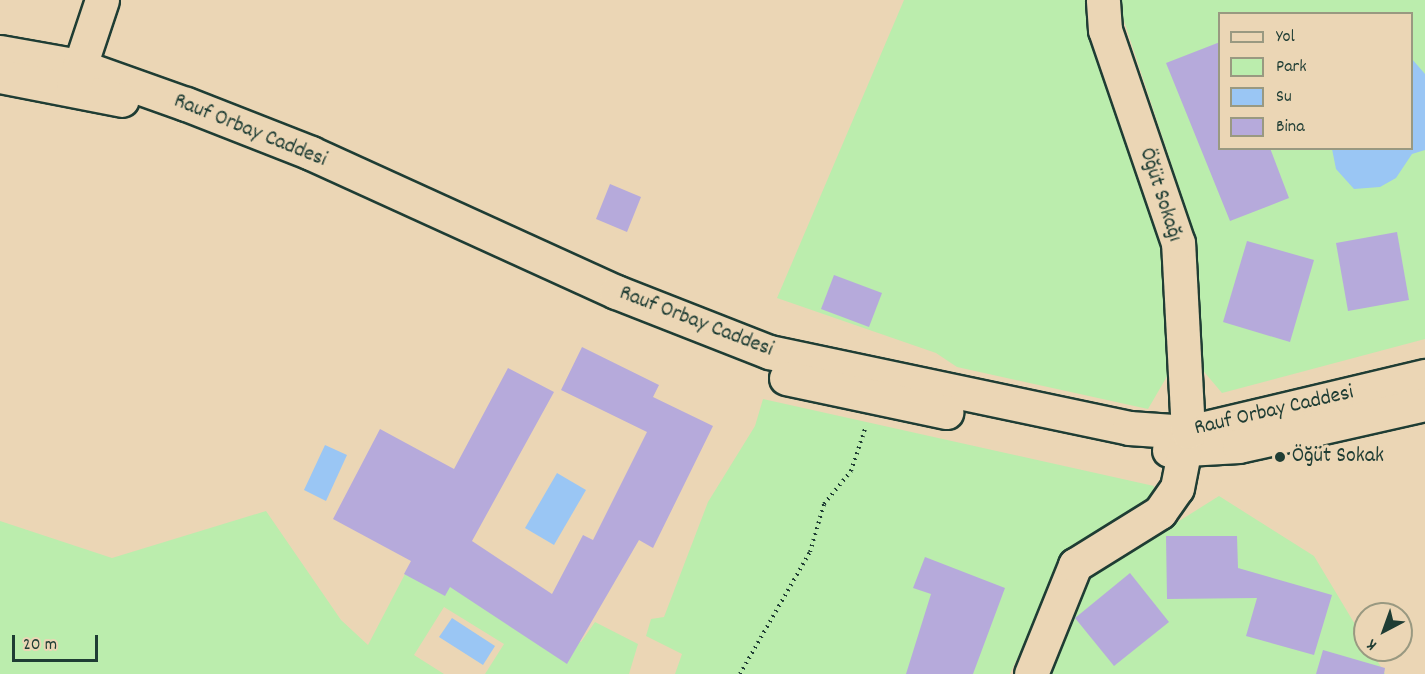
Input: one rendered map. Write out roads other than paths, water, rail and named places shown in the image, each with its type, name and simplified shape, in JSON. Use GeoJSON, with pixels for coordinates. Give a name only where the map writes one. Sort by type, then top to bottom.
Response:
{"type":"FeatureCollection","features":[{"type":"Feature","properties":{"kind":"street"},"geometry":{"type":"LineString","coordinates":[[76,77],[102,0]]}},
{"type":"Feature","properties":{"kind":"street","name":"Öğüt Sokağı"},"geometry":{"type":"LineString","coordinates":[[1031,674],[1075,565],[1160,512],[1177,489],[1187,441],[1178,243],[1105,30],[1103,0]]}},
{"type":"Feature","properties":{"kind":"street","name":"Rauf Orbay Caddesi"},"geometry":{"type":"LineString","coordinates":[[0,52],[310,153],[616,292],[769,352],[1187,441],[1239,446],[1425,404]]}},
{"type":"Feature","properties":{"kind":"street","name":"Rauf Orbay Caddesi"},"geometry":{"type":"LineString","coordinates":[[0,76],[76,77],[198,123],[531,277],[763,373],[869,397],[1128,446],[1187,441],[1425,376]]}},
{"type":"Feature","properties":{"kind":"water"},"geometry":{"type":"Polygon","coordinates":[[[1413,60],[1425,74],[1425,150],[1412,154],[1396,178],[1380,187],[1354,189],[1336,169],[1332,150],[1413,150],[1413,60]]]}},
{"type":"Feature","properties":{"kind":"water"},"geometry":{"type":"Polygon","coordinates":[[[325,445],[347,455],[326,501],[304,490],[325,445]]]}},
{"type":"Feature","properties":{"kind":"water"},"geometry":{"type":"Polygon","coordinates":[[[557,473],[586,490],[554,545],[525,528],[557,473]]]}},
{"type":"Feature","properties":{"kind":"water"},"geometry":{"type":"Polygon","coordinates":[[[452,618],[495,646],[483,665],[439,637],[452,618]]]}},
{"type":"Feature","properties":{"kind":"place","name":"Öğüt Sokak"},"geometry":{"type":"Point","coordinates":[1280,457]}}]}
